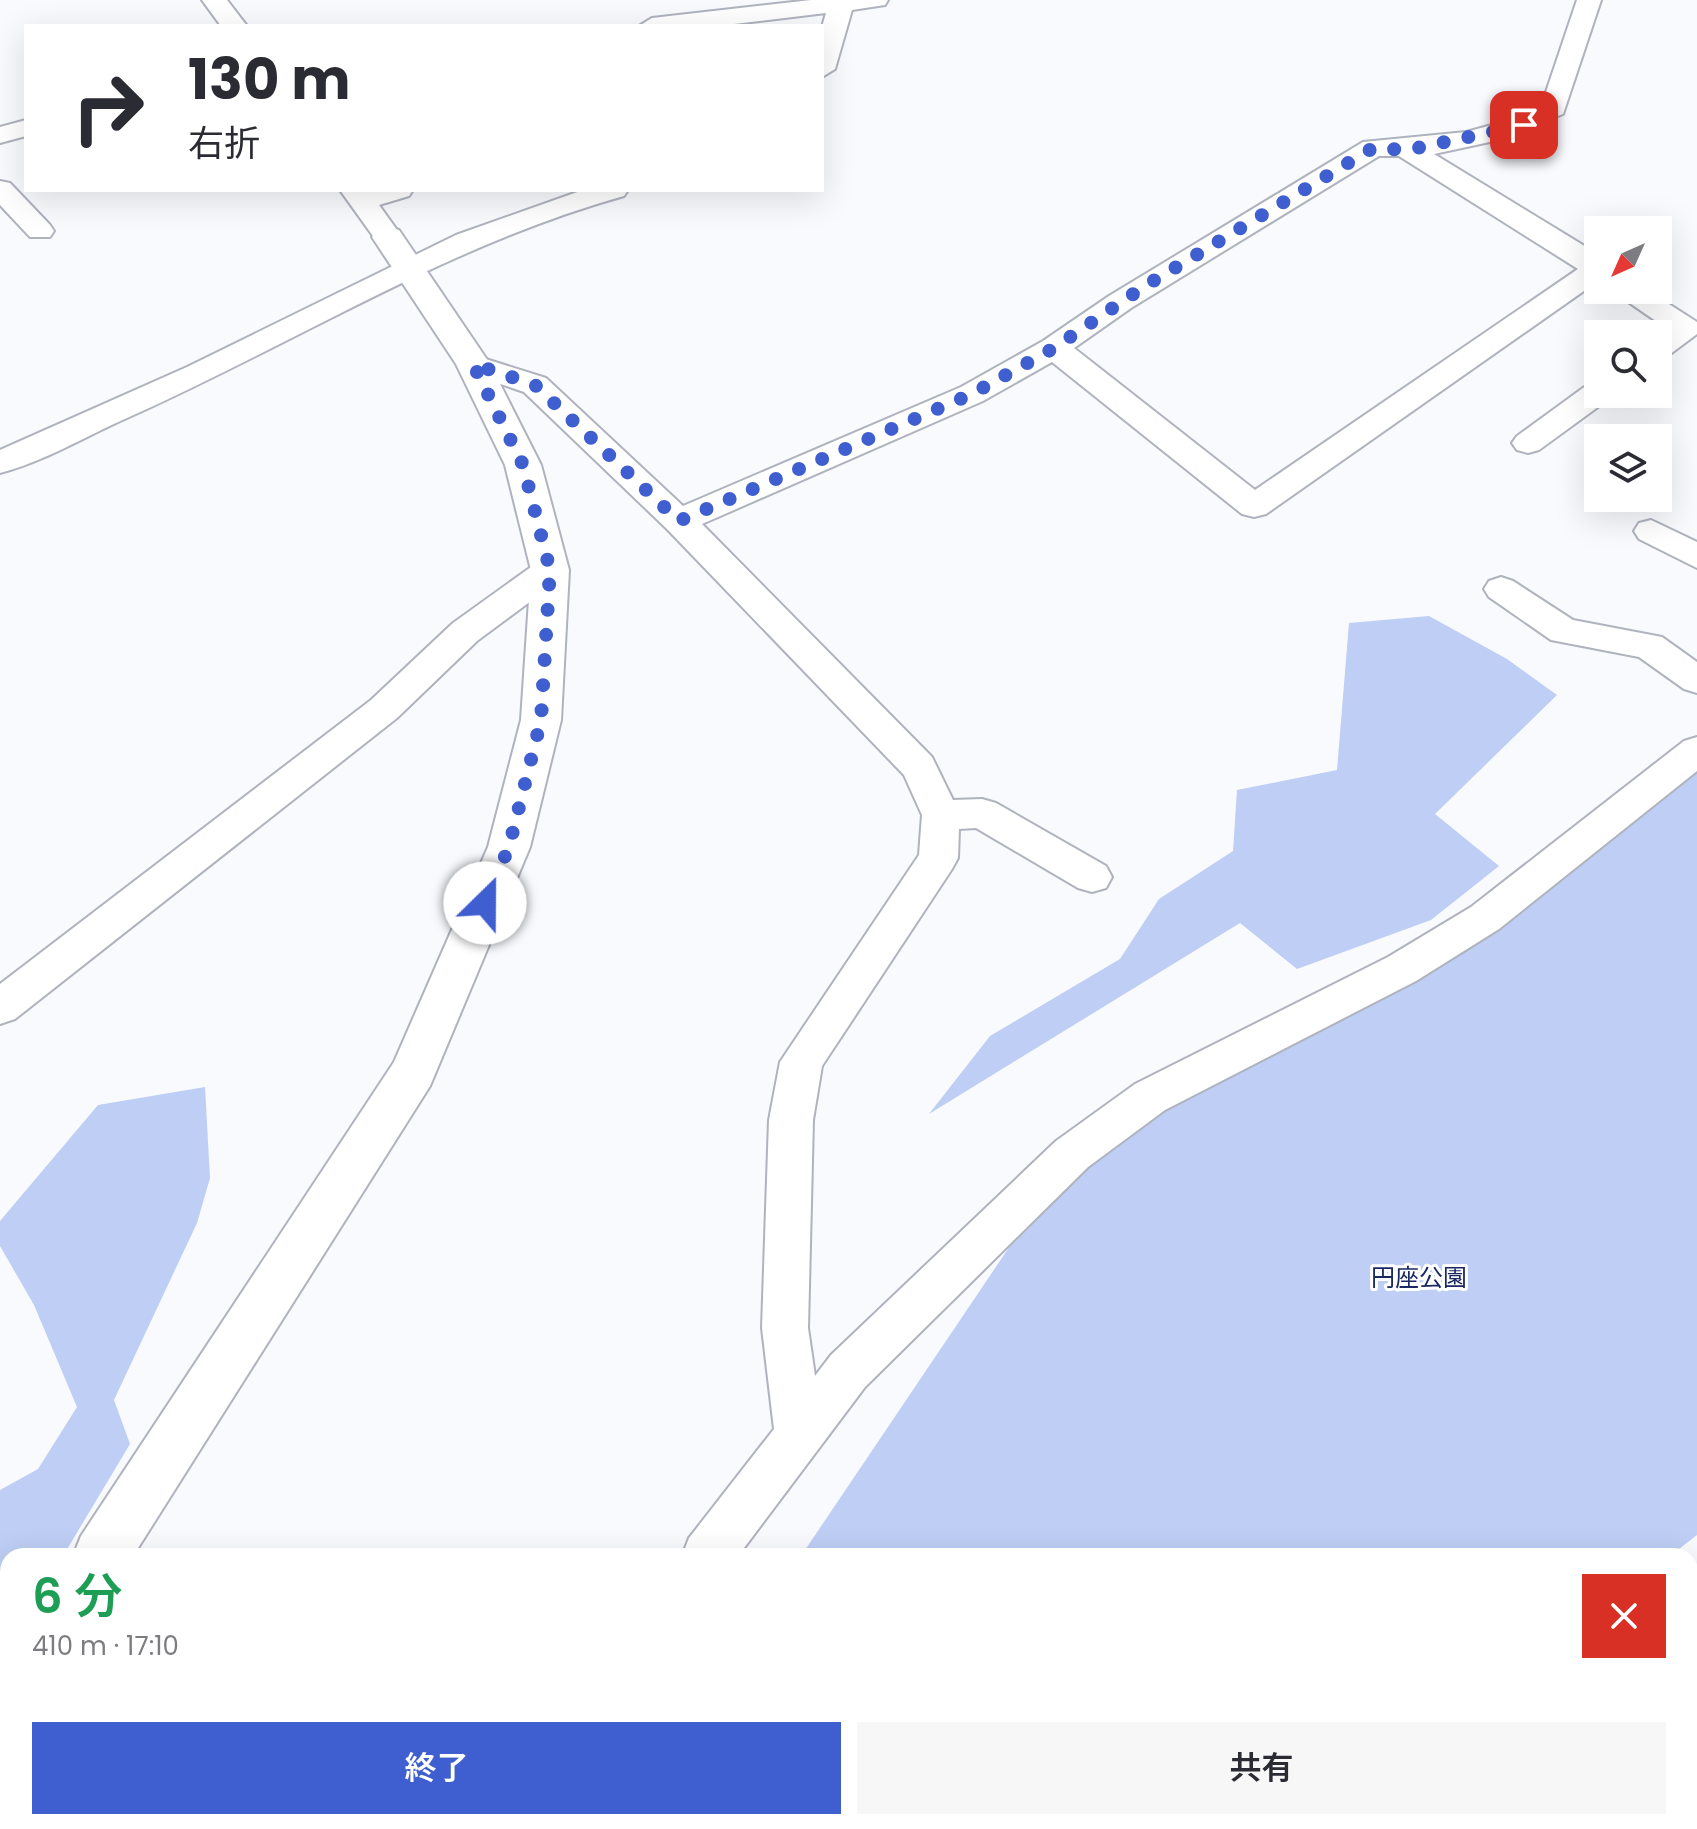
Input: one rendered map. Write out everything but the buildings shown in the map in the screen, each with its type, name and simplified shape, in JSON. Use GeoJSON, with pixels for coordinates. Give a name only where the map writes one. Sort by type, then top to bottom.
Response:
{"type":"FeatureCollection","features":[{"type":"Feature","properties":{"kind":"street"},"geometry":{"type":"LineString","coordinates":[[214,0],[232,24]]}},
{"type":"Feature","properties":{"kind":"street"},"geometry":{"type":"LineString","coordinates":[[668,24],[876,0]]}},
{"type":"Feature","properties":{"kind":"street"},"geometry":{"type":"LineString","coordinates":[[679,521],[972,394],[1054,348],[1145,286],[1373,148],[1408,150],[1499,132],[1524,125],[1554,108],[1589,0]]}},
{"type":"Feature","properties":{"kind":"street"},"geometry":{"type":"LineString","coordinates":[[824,63],[844,2]]}},
{"type":"Feature","properties":{"kind":"street"},"geometry":{"type":"LineString","coordinates":[[0,135],[24,129]]}},
{"type":"Feature","properties":{"kind":"street"},"geometry":{"type":"LineString","coordinates":[[1408,150],[1584,259]]}},
{"type":"Feature","properties":{"kind":"street"},"geometry":{"type":"LineString","coordinates":[[0,189],[40,231]]}},
{"type":"Feature","properties":{"kind":"street"},"geometry":{"type":"LineString","coordinates":[[106,1548],[413,1072],[509,847],[541,720],[550,570],[523,465],[473,364],[358,196],[385,192]]}},
{"type":"Feature","properties":{"kind":"street"},"geometry":{"type":"LineString","coordinates":[[0,463],[206,370],[398,253],[531,217],[608,192]]}},
{"type":"Feature","properties":{"kind":"street"},"geometry":{"type":"LineString","coordinates":[[1054,348],[1254,506],[1584,279]]}},
{"type":"Feature","properties":{"kind":"street"},"geometry":{"type":"LineString","coordinates":[[1648,304],[1686,328],[1672,338]]}},
{"type":"Feature","properties":{"kind":"street"},"geometry":{"type":"LineString","coordinates":[[473,364],[535,385],[679,521],[919,767],[941,815],[938,858],[801,1062],[791,1120],[785,1328],[799,1433]]}},
{"type":"Feature","properties":{"kind":"street"},"geometry":{"type":"LineString","coordinates":[[1528,443],[1584,402]]}},
{"type":"Feature","properties":{"kind":"street"},"geometry":{"type":"LineString","coordinates":[[1651,531],[1697,557]]}},
{"type":"Feature","properties":{"kind":"street"},"geometry":{"type":"LineString","coordinates":[[0,1007],[384,709],[465,632],[550,570]]}},
{"type":"Feature","properties":{"kind":"street"},"geometry":{"type":"LineString","coordinates":[[1501,589],[1563,631],[1649,646],[1697,680]]}},
{"type":"Feature","properties":{"kind":"street"},"geometry":{"type":"LineString","coordinates":[[713,1548],[848,1371],[1072,1154],[1150,1097],[1402,969],[1485,918],[1697,751]]}},
{"type":"Feature","properties":{"kind":"street"},"geometry":{"type":"LineString","coordinates":[[941,815],[982,813],[1092,877]]}},
{"type":"Feature","properties":{"kind":"green space"},"geometry":{"type":"Polygon","coordinates":[[[1429,616],[1507,659],[1557,695],[1435,814],[1499,866],[1431,920],[1297,969],[1240,923],[929,1114],[990,1036],[1120,959],[1159,899],[1233,851],[1237,790],[1337,770],[1349,623],[1429,616]]]}},
{"type":"Feature","properties":{"kind":"green space","name":"円座公園"},"geometry":{"type":"Polygon","coordinates":[[[1697,751],[1697,1535],[1680,1548],[806,1548],[1072,1154],[1402,969],[1697,751]]]}},
{"type":"Feature","properties":{"kind":"green space"},"geometry":{"type":"Polygon","coordinates":[[[205,1087],[210,1178],[197,1223],[114,1400],[130,1444],[68,1548],[0,1548],[0,1490],[38,1469],[77,1407],[34,1305],[0,1246],[0,1221],[98,1105],[205,1087]]]}},
{"type":"Feature","properties":{"kind":"route"},"geometry":{"type":"LineString","coordinates":[[485,903],[509,847],[541,720],[550,570],[523,465],[473,364],[535,385],[679,521],[972,394],[1054,348],[1145,286],[1373,148],[1408,150],[1524,125]]}}]}
